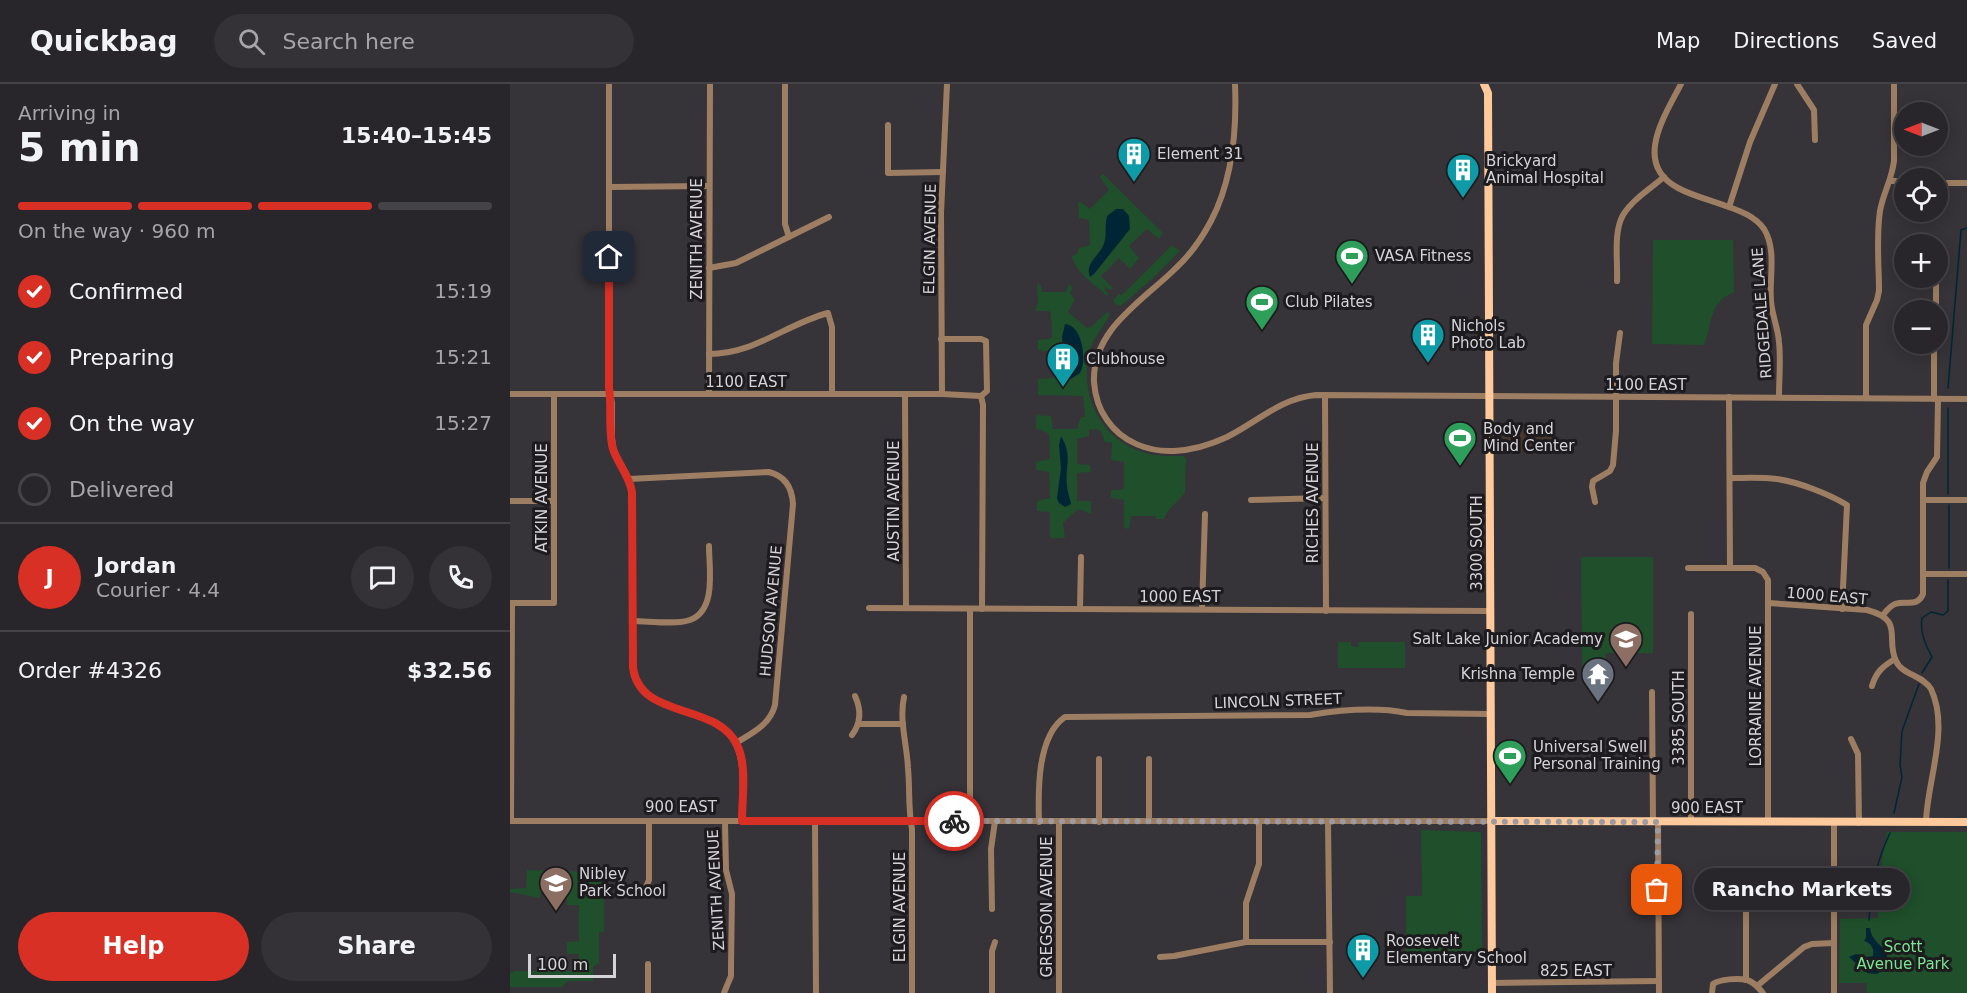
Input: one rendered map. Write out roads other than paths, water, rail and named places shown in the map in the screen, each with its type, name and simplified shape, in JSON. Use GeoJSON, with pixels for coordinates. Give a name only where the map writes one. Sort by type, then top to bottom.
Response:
{"type":"FeatureCollection","features":[{"type":"Feature","properties":{"kind":"main road","name":"3300 SOUTH"},"geometry":{"type":"LineString","coordinates":[[1484,84],[1488,93],[1492,993]]}},
{"type":"Feature","properties":{"kind":"main road","name":"3300 SOUTH"},"geometry":{"type":"LineString","coordinates":[[1488,93],[1493,84]]}},
{"type":"Feature","properties":{"kind":"main road","name":"900 EAST"},"geometry":{"type":"LineString","coordinates":[[1491,821],[1967,822]]}},
{"type":"Feature","properties":{"kind":"street"},"geometry":{"type":"LineString","coordinates":[[609,84],[610,394],[613,448],[629,479],[633,501],[633,672],[643,691],[658,701],[718,724],[729,732],[736,743],[742,762],[742,821]]}},
{"type":"Feature","properties":{"kind":"street","name":"ZENITH AVENUE"},"geometry":{"type":"LineString","coordinates":[[709,394],[710,84]]}},
{"type":"Feature","properties":{"kind":"street"},"geometry":{"type":"LineString","coordinates":[[785,84],[785,224],[789,237]]}},
{"type":"Feature","properties":{"kind":"street","name":"ELGIN AVENUE"},"geometry":{"type":"LineString","coordinates":[[942,394],[943,172],[947,84]]}},
{"type":"Feature","properties":{"kind":"street","name":"1100 EAST"},"geometry":{"type":"LineString","coordinates":[[1235,84],[1232,160],[1227,183],[1217,209],[1202,237],[1188,255],[1110,331],[1101,347],[1095,367],[1096,395],[1103,414],[1122,435],[1139,446],[1168,451],[1189,449],[1215,442],[1291,400],[1307,396],[1967,399]]}},
{"type":"Feature","properties":{"kind":"street"},"geometry":{"type":"LineString","coordinates":[[1617,281],[1618,232],[1621,218],[1630,206],[1664,177],[1655,157],[1654,141],[1657,130],[1681,84]]}},
{"type":"Feature","properties":{"kind":"street"},"geometry":{"type":"LineString","coordinates":[[1729,207],[1750,142],[1775,84]]}},
{"type":"Feature","properties":{"kind":"street"},"geometry":{"type":"LineString","coordinates":[[1797,84],[1814,110],[1815,140]]}},
{"type":"Feature","properties":{"kind":"street"},"geometry":{"type":"LineString","coordinates":[[1866,398],[1866,325],[1879,291],[1881,204],[1890,181],[1894,161],[1894,84]]}},
{"type":"Feature","properties":{"kind":"street"},"geometry":{"type":"LineString","coordinates":[[888,125],[888,173],[943,172]]}},
{"type":"Feature","properties":{"kind":"street","name":"RIDGEDALE LANE"},"geometry":{"type":"LineString","coordinates":[[1664,177],[1677,188],[1729,207],[1756,220],[1764,229],[1769,242],[1771,303],[1779,341],[1779,397]]}},
{"type":"Feature","properties":{"kind":"street"},"geometry":{"type":"LineString","coordinates":[[1890,181],[1894,181]]}},
{"type":"Feature","properties":{"kind":"street"},"geometry":{"type":"LineString","coordinates":[[1948,183],[1967,183]]}},
{"type":"Feature","properties":{"kind":"street"},"geometry":{"type":"LineString","coordinates":[[609,187],[710,186]]}},
{"type":"Feature","properties":{"kind":"street"},"geometry":{"type":"LineString","coordinates":[[709,268],[736,263],[829,218]]}},
{"type":"Feature","properties":{"kind":"street"},"geometry":{"type":"LineString","coordinates":[[709,354],[749,348],[814,316],[828,312],[832,327],[832,394]]}},
{"type":"Feature","properties":{"kind":"street"},"geometry":{"type":"LineString","coordinates":[[1594,502],[1593,481],[1610,471],[1613,465],[1616,363],[1620,333]]}},
{"type":"Feature","properties":{"kind":"street"},"geometry":{"type":"LineString","coordinates":[[941,339],[986,341],[987,391],[981,396],[983,405],[982,609]]}},
{"type":"Feature","properties":{"kind":"street"},"geometry":{"type":"LineString","coordinates":[[1926,822],[1927,800],[1938,745],[1937,720],[1932,693],[1925,681],[1902,668],[1895,659],[1892,630],[1883,615],[1893,605],[1912,603],[1922,598],[1925,478],[1937,457],[1934,354]]}},
{"type":"Feature","properties":{"kind":"street","name":"1100 EAST"},"geometry":{"type":"LineString","coordinates":[[510,394],[942,394],[981,396]]}},
{"type":"Feature","properties":{"kind":"street","name":"ATKIN AVENUE"},"geometry":{"type":"LineString","coordinates":[[511,603],[554,603],[554,394]]}},
{"type":"Feature","properties":{"kind":"street","name":"AUSTIN AVENUE"},"geometry":{"type":"LineString","coordinates":[[905,394],[906,608]]}},
{"type":"Feature","properties":{"kind":"street","name":"RICHES AVENUE"},"geometry":{"type":"LineString","coordinates":[[1325,395],[1326,611]]}},
{"type":"Feature","properties":{"kind":"street"},"geometry":{"type":"LineString","coordinates":[[1688,568],[1730,567],[1729,397]]}},
{"type":"Feature","properties":{"kind":"street","name":"HUDSON AVENUE"},"geometry":{"type":"LineString","coordinates":[[629,479],[771,472],[785,480],[792,497],[775,705],[766,723],[736,743]]}},
{"type":"Feature","properties":{"kind":"street"},"geometry":{"type":"LineString","coordinates":[[1730,478],[1768,478],[1788,482],[1837,499],[1847,505],[1842,609]]}},
{"type":"Feature","properties":{"kind":"street"},"geometry":{"type":"LineString","coordinates":[[1251,500],[1325,498]]}},
{"type":"Feature","properties":{"kind":"street"},"geometry":{"type":"LineString","coordinates":[[1923,500],[1967,500]]}},
{"type":"Feature","properties":{"kind":"street"},"geometry":{"type":"LineString","coordinates":[[510,501],[554,501]]}},
{"type":"Feature","properties":{"kind":"street"},"geometry":{"type":"LineString","coordinates":[[1202,609],[1204,514]]}},
{"type":"Feature","properties":{"kind":"street"},"geometry":{"type":"LineString","coordinates":[[633,621],[687,621],[697,616],[709,596],[709,546]]}},
{"type":"Feature","properties":{"kind":"street"},"geometry":{"type":"LineString","coordinates":[[1080,609],[1081,557]]}},
{"type":"Feature","properties":{"kind":"street","name":"LORRAINE AVENUE"},"geometry":{"type":"LineString","coordinates":[[1730,567],[1755,568],[1763,572],[1768,580],[1768,822]]}},
{"type":"Feature","properties":{"kind":"street"},"geometry":{"type":"LineString","coordinates":[[1923,574],[1967,574]]}},
{"type":"Feature","properties":{"kind":"street"},"geometry":{"type":"LineString","coordinates":[[511,603],[511,821]]}},
{"type":"Feature","properties":{"kind":"street","name":"1000 EAST"},"geometry":{"type":"LineString","coordinates":[[1768,603],[1867,610],[1883,615]]}},
{"type":"Feature","properties":{"kind":"street","name":"1000 EAST"},"geometry":{"type":"LineString","coordinates":[[869,608],[1490,611]]}},
{"type":"Feature","properties":{"kind":"street"},"geometry":{"type":"LineString","coordinates":[[970,609],[970,821]]}},
{"type":"Feature","properties":{"kind":"street","name":"3385 SOUTH"},"geometry":{"type":"LineString","coordinates":[[1691,614],[1691,822]]}},
{"type":"Feature","properties":{"kind":"street"},"geometry":{"type":"LineString","coordinates":[[1872,686],[1880,670],[1895,659]]}},
{"type":"Feature","properties":{"kind":"street"},"geometry":{"type":"LineString","coordinates":[[1652,692],[1659,993]]}},
{"type":"Feature","properties":{"kind":"street"},"geometry":{"type":"LineString","coordinates":[[852,735],[859,724],[859,707],[855,696]]}},
{"type":"Feature","properties":{"kind":"street"},"geometry":{"type":"LineString","coordinates":[[904,697],[902,710],[908,767],[910,821]]}},
{"type":"Feature","properties":{"kind":"street","name":"LINCOLN STREET"},"geometry":{"type":"LineString","coordinates":[[1065,717],[1310,715],[1327,711],[1491,714]]}},
{"type":"Feature","properties":{"kind":"street","name":"GREGSON AVENUE"},"geometry":{"type":"LineString","coordinates":[[1039,822],[1039,772],[1053,728],[1065,717]]}},
{"type":"Feature","properties":{"kind":"street"},"geometry":{"type":"LineString","coordinates":[[859,724],[903,724]]}},
{"type":"Feature","properties":{"kind":"street"},"geometry":{"type":"LineString","coordinates":[[1851,739],[1858,754],[1859,823]]}},
{"type":"Feature","properties":{"kind":"street"},"geometry":{"type":"LineString","coordinates":[[1099,759],[1099,822]]}},
{"type":"Feature","properties":{"kind":"street"},"geometry":{"type":"LineString","coordinates":[[1149,759],[1149,821]]}},
{"type":"Feature","properties":{"kind":"street","name":"900 EAST"},"geometry":{"type":"LineString","coordinates":[[511,821],[1491,821]]}},
{"type":"Feature","properties":{"kind":"street"},"geometry":{"type":"LineString","coordinates":[[643,894],[649,880],[649,821]]}},
{"type":"Feature","properties":{"kind":"street","name":"ZENITH AVENUE"},"geometry":{"type":"LineString","coordinates":[[724,993],[731,976],[732,946],[732,894],[725,865],[725,821]]}},
{"type":"Feature","properties":{"kind":"street"},"geometry":{"type":"LineString","coordinates":[[815,821],[816,993]]}},
{"type":"Feature","properties":{"kind":"street","name":"ELGIN AVENUE"},"geometry":{"type":"LineString","coordinates":[[910,821],[912,829],[912,993]]}},
{"type":"Feature","properties":{"kind":"street"},"geometry":{"type":"LineString","coordinates":[[992,909],[991,849],[995,821]]}},
{"type":"Feature","properties":{"kind":"street","name":"GREGSON AVENUE"},"geometry":{"type":"LineString","coordinates":[[1059,821],[1059,993]]}},
{"type":"Feature","properties":{"kind":"street"},"geometry":{"type":"LineString","coordinates":[[1246,942],[1246,903],[1259,864],[1259,821]]}},
{"type":"Feature","properties":{"kind":"street"},"geometry":{"type":"LineString","coordinates":[[1328,821],[1330,993]]}},
{"type":"Feature","properties":{"kind":"street"},"geometry":{"type":"LineString","coordinates":[[1834,823],[1834,993]]}},
{"type":"Feature","properties":{"kind":"street"},"geometry":{"type":"LineString","coordinates":[[1746,906],[1746,980]]}},
{"type":"Feature","properties":{"kind":"street"},"geometry":{"type":"LineString","coordinates":[[992,993],[992,951],[996,942]]}},
{"type":"Feature","properties":{"kind":"street"},"geometry":{"type":"LineString","coordinates":[[1160,957],[1246,942],[1330,942]]}},
{"type":"Feature","properties":{"kind":"street"},"geometry":{"type":"LineString","coordinates":[[1757,986],[1804,947],[1812,944],[1834,944]]}},
{"type":"Feature","properties":{"kind":"street"},"geometry":{"type":"LineString","coordinates":[[648,964],[648,993]]}},
{"type":"Feature","properties":{"kind":"street"},"geometry":{"type":"LineString","coordinates":[[1712,993],[1713,984],[1717,981],[1746,980],[1757,986],[1763,993]]}},
{"type":"Feature","properties":{"kind":"street","name":"825 EAST"},"geometry":{"type":"LineString","coordinates":[[1492,983],[1659,981]]}},
{"type":"Feature","properties":{"kind":"water"},"geometry":{"type":"Polygon","coordinates":[[[1116,209],[1123,209],[1129,216],[1130,229],[1090,277],[1090,265],[1104,244],[1107,216],[1116,209]]]}},
{"type":"Feature","properties":{"kind":"water"},"geometry":{"type":"Polygon","coordinates":[[[1065,324],[1071,326],[1080,337],[1083,353],[1080,373],[1066,382],[1061,371],[1064,361],[1062,337],[1065,324]]]}},
{"type":"Feature","properties":{"kind":"water"},"geometry":{"type":"Polygon","coordinates":[[[1061,436],[1068,455],[1067,487],[1071,504],[1065,507],[1059,503],[1057,498],[1061,468],[1059,445],[1061,436]]]}},
{"type":"Feature","properties":{"kind":"water"},"geometry":{"type":"Polygon","coordinates":[[[1866,928],[1870,928],[1874,939],[1887,954],[1886,967],[1877,974],[1867,973],[1849,957],[1856,954],[1873,956],[1872,946],[1864,941],[1866,928]]]}},
{"type":"Feature","properties":{"kind":"waterway"},"geometry":{"type":"LineString","coordinates":[[1948,388],[1961,230],[1967,228]]}},
{"type":"Feature","properties":{"kind":"waterway"},"geometry":{"type":"LineString","coordinates":[[1948,408],[1948,494]]}},
{"type":"Feature","properties":{"kind":"waterway"},"geometry":{"type":"LineString","coordinates":[[1949,505],[1949,568]]}},
{"type":"Feature","properties":{"kind":"waterway"},"geometry":{"type":"LineString","coordinates":[[1922,673],[1932,657],[1924,638],[1922,618],[1931,612],[1943,615],[1948,611],[1948,580]]}},
{"type":"Feature","properties":{"kind":"waterway"},"geometry":{"type":"LineString","coordinates":[[1894,813],[1902,777],[1900,765],[1902,731],[1919,684]]}},
{"type":"Feature","properties":{"kind":"waterway"},"geometry":{"type":"LineString","coordinates":[[1869,920],[1875,876],[1890,833]]}},
{"type":"Feature","properties":{"kind":"place","name":"Element 31"},"geometry":{"type":"Point","coordinates":[1134,183]}},
{"type":"Feature","properties":{"kind":"place","name":"Brickyard Animal Hospital"},"geometry":{"type":"Point","coordinates":[1463,199]}},
{"type":"Feature","properties":{"kind":"place","name":"VASA Fitness"},"geometry":{"type":"Point","coordinates":[1352,285]}},
{"type":"Feature","properties":{"kind":"place","name":"Club Pilates"},"geometry":{"type":"Point","coordinates":[1262,331]}},
{"type":"Feature","properties":{"kind":"place","name":"Nichols Photo Lab"},"geometry":{"type":"Point","coordinates":[1428,364]}},
{"type":"Feature","properties":{"kind":"place","name":"Clubhouse"},"geometry":{"type":"Point","coordinates":[1063,388]}},
{"type":"Feature","properties":{"kind":"place","name":"Body and Mind Center"},"geometry":{"type":"Point","coordinates":[1460,467]}},
{"type":"Feature","properties":{"kind":"place","name":"Salt Lake Junior Academy"},"geometry":{"type":"Point","coordinates":[1626,668]}},
{"type":"Feature","properties":{"kind":"place","name":"Krishna Temple"},"geometry":{"type":"Point","coordinates":[1598,703]}},
{"type":"Feature","properties":{"kind":"place","name":"Universal Swell Personal Training"},"geometry":{"type":"Point","coordinates":[1510,785]}},
{"type":"Feature","properties":{"kind":"place","name":"Rancho Markets"},"geometry":{"type":"Point","coordinates":[1657,890]}},
{"type":"Feature","properties":{"kind":"place","name":"Nibley Park School"},"geometry":{"type":"Point","coordinates":[556,912]}},
{"type":"Feature","properties":{"kind":"place","name":"Roosevelt Elementary School"},"geometry":{"type":"Point","coordinates":[1363,979]}},
{"type":"Feature","properties":{"kind":"park label","name":"Scott Avenue Park"},"geometry":{"type":"Point","coordinates":[1903,956]}}]}
